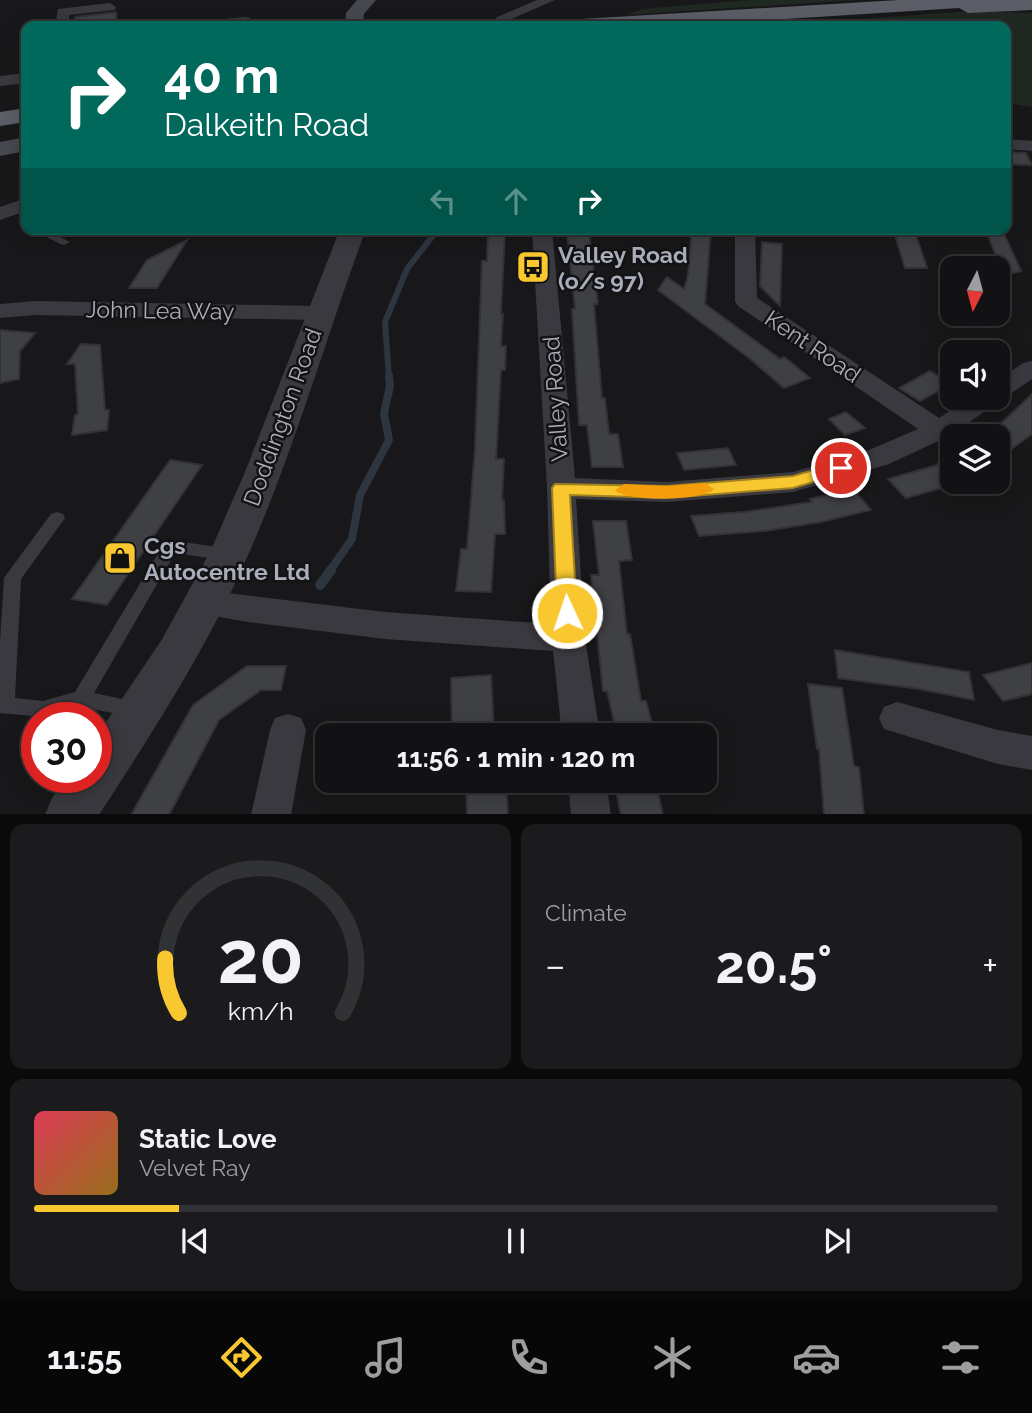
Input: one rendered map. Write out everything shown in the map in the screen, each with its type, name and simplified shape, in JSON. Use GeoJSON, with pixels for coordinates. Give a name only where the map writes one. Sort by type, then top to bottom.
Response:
{"type":"FeatureCollection","features":[{"type":"Feature","properties":{"kind":"highway"},"geometry":{"type":"LineString","coordinates":[[708,21],[992,0]]}},
{"type":"Feature","properties":{"kind":"highway"},"geometry":{"type":"LineString","coordinates":[[714,21],[1032,4]]}},
{"type":"Feature","properties":{"kind":"highway"},"geometry":{"type":"LineString","coordinates":[[0,110],[21,107]]}},
{"type":"Feature","properties":{"kind":"highway"},"geometry":{"type":"LineString","coordinates":[[0,119],[21,116]]}},
{"type":"Feature","properties":{"kind":"main road"},"geometry":{"type":"LineString","coordinates":[[354,21],[355,12],[367,0]]}},
{"type":"Feature","properties":{"kind":"main road"},"geometry":{"type":"LineString","coordinates":[[0,149],[21,145]]}},
{"type":"Feature","properties":{"kind":"street"},"geometry":{"type":"LineString","coordinates":[[502,18],[549,0]]}},
{"type":"Feature","properties":{"kind":"street"},"geometry":{"type":"LineString","coordinates":[[62,21],[63,12],[110,7]]}},
{"type":"Feature","properties":{"kind":"street"},"geometry":{"type":"LineString","coordinates":[[0,81],[21,79]]}},
{"type":"Feature","properties":{"kind":"street"},"geometry":{"type":"LineString","coordinates":[[1011,144],[1032,146]]}},
{"type":"Feature","properties":{"kind":"street"},"geometry":{"type":"LineString","coordinates":[[0,214],[21,206]]}},
{"type":"Feature","properties":{"kind":"street","name":"Doddington Road"},"geometry":{"type":"LineString","coordinates":[[71,814],[142,711],[229,555],[267,463],[351,235]]}},
{"type":"Feature","properties":{"kind":"street","name":"Valley Road"},"geometry":{"type":"LineString","coordinates":[[542,235],[561,488],[568,638],[579,723]]}},
{"type":"Feature","properties":{"kind":"street","name":"Kent Road"},"geometry":{"type":"LineString","coordinates":[[745,235],[746,301],[939,430]]}},
{"type":"Feature","properties":{"kind":"street","name":"John Lea Way"},"geometry":{"type":"LineString","coordinates":[[0,312],[35,308],[320,313]]}},
{"type":"Feature","properties":{"kind":"street"},"geometry":{"type":"LineString","coordinates":[[1010,383],[1032,368]]}},
{"type":"Feature","properties":{"kind":"street"},"geometry":{"type":"LineString","coordinates":[[561,488],[667,492],[793,482],[879,457],[939,430],[969,410]]}},
{"type":"Feature","properties":{"kind":"street"},"geometry":{"type":"LineString","coordinates":[[203,603],[340,622],[514,637],[568,638]]}},
{"type":"Feature","properties":{"kind":"street"},"geometry":{"type":"LineString","coordinates":[[897,718],[998,747],[1032,753]]}},
{"type":"Feature","properties":{"kind":"street"},"geometry":{"type":"LineString","coordinates":[[271,814],[288,730]]}},
{"type":"Feature","properties":{"kind":"street"},"geometry":{"type":"LineString","coordinates":[[589,793],[591,814]]}},
{"type":"Feature","properties":{"kind":"lane"},"geometry":{"type":"LineString","coordinates":[[49,235],[64,242]]}},
{"type":"Feature","properties":{"kind":"lane"},"geometry":{"type":"LineString","coordinates":[[57,518],[13,578],[5,706],[43,709],[81,699],[142,711]]}},
{"type":"Feature","properties":{"kind":"lane"},"geometry":{"type":"LineString","coordinates":[[81,699],[171,546],[229,555]]}},
{"type":"Feature","properties":{"kind":"shaded area"},"geometry":{"type":"Polygon","coordinates":[[[749,0],[856,0],[626,15],[642,9],[749,0]]]}},
{"type":"Feature","properties":{"kind":"shaded area"},"geometry":{"type":"Polygon","coordinates":[[[971,11],[1032,13],[1032,107],[1011,104],[1011,21],[834,21],[971,11]]]}},
{"type":"Feature","properties":{"kind":"building"},"geometry":{"type":"Polygon","coordinates":[[[116,12],[117,21],[75,21],[75,17],[116,12]]]}},
{"type":"Feature","properties":{"kind":"building"},"geometry":{"type":"Polygon","coordinates":[[[1011,152],[1026,153],[1032,165],[1011,164],[1011,152]]]}},
{"type":"Feature","properties":{"kind":"building"},"geometry":{"type":"Polygon","coordinates":[[[488,235],[505,235],[501,346],[506,346],[505,370],[501,370],[496,459],[504,459],[502,500],[505,534],[495,534],[491,592],[456,591],[461,549],[467,549],[475,449],[482,261],[487,261],[488,235]]]}},
{"type":"Feature","properties":{"kind":"building"},"geometry":{"type":"Polygon","coordinates":[[[567,235],[589,235],[598,304],[594,304],[602,398],[605,398],[609,434],[618,434],[623,467],[592,467],[587,425],[579,425],[572,309],[575,309],[567,235]]]}},
{"type":"Feature","properties":{"kind":"building"},"geometry":{"type":"Polygon","coordinates":[[[691,235],[711,235],[705,304],[780,359],[784,357],[810,378],[784,388],[749,358],[658,290],[667,277],[684,289],[691,235]]]}},
{"type":"Feature","properties":{"kind":"building"},"geometry":{"type":"Polygon","coordinates":[[[895,235],[916,235],[927,268],[905,268],[895,235]]]}},
{"type":"Feature","properties":{"kind":"building"},"geometry":{"type":"Polygon","coordinates":[[[987,235],[1005,235],[1021,271],[1010,274],[1010,256],[996,256],[987,235]]]}},
{"type":"Feature","properties":{"kind":"building"},"geometry":{"type":"Polygon","coordinates":[[[187,240],[157,288],[129,288],[147,260],[187,240]]]}},
{"type":"Feature","properties":{"kind":"building"},"geometry":{"type":"Polygon","coordinates":[[[762,242],[782,244],[780,306],[760,286],[762,242]]]}},
{"type":"Feature","properties":{"kind":"building"},"geometry":{"type":"Polygon","coordinates":[[[0,330],[35,333],[20,351],[19,379],[0,383],[0,330]]]}},
{"type":"Feature","properties":{"kind":"building"},"geometry":{"type":"Polygon","coordinates":[[[81,344],[100,345],[105,410],[109,410],[107,430],[72,435],[75,415],[78,414],[75,364],[67,364],[81,344]]]}},
{"type":"Feature","properties":{"kind":"building"},"geometry":{"type":"Polygon","coordinates":[[[930,371],[940,377],[940,390],[920,401],[899,388],[930,371]]]}},
{"type":"Feature","properties":{"kind":"building"},"geometry":{"type":"Polygon","coordinates":[[[1032,394],[1032,434],[1010,450],[1010,424],[1000,424],[1032,394]]]}},
{"type":"Feature","properties":{"kind":"building"},"geometry":{"type":"Polygon","coordinates":[[[846,412],[865,428],[845,435],[829,419],[846,412]]]}},
{"type":"Feature","properties":{"kind":"building"},"geometry":{"type":"Polygon","coordinates":[[[728,448],[736,465],[684,470],[677,453],[728,448]]]}},
{"type":"Feature","properties":{"kind":"building","name":"Cgs Autocentre Ltd"},"geometry":{"type":"Polygon","coordinates":[[[170,460],[202,465],[107,605],[72,599],[170,460]]]}},
{"type":"Feature","properties":{"kind":"building"},"geometry":{"type":"Polygon","coordinates":[[[940,463],[940,488],[906,498],[888,479],[940,463]]]}},
{"type":"Feature","properties":{"kind":"building"},"geometry":{"type":"Polygon","coordinates":[[[853,489],[871,510],[765,531],[699,536],[691,516],[744,512],[812,502],[810,499],[853,489]]]}},
{"type":"Feature","properties":{"kind":"building"},"geometry":{"type":"Polygon","coordinates":[[[593,521],[626,521],[632,560],[619,561],[627,634],[630,634],[641,701],[646,701],[652,723],[614,723],[607,691],[603,691],[591,575],[599,575],[593,521]]]}},
{"type":"Feature","properties":{"kind":"building"},"geometry":{"type":"Polygon","coordinates":[[[835,650],[969,672],[974,700],[838,678],[835,650]]]}},
{"type":"Feature","properties":{"kind":"building"},"geometry":{"type":"Polygon","coordinates":[[[1032,663],[1032,694],[1003,701],[983,675],[1032,663]]]}},
{"type":"Feature","properties":{"kind":"building"},"geometry":{"type":"Polygon","coordinates":[[[247,666],[286,666],[281,690],[261,690],[219,720],[170,814],[132,814],[193,705],[247,666]]]}},
{"type":"Feature","properties":{"kind":"building"},"geometry":{"type":"Polygon","coordinates":[[[491,675],[494,723],[452,723],[451,678],[491,675]]]}},
{"type":"Feature","properties":{"kind":"building"},"geometry":{"type":"Polygon","coordinates":[[[808,684],[842,688],[854,766],[859,767],[864,814],[824,814],[808,684]]]}},
{"type":"Feature","properties":{"kind":"building"},"geometry":{"type":"Polygon","coordinates":[[[466,793],[507,793],[508,814],[467,814],[466,793]]]}},
{"type":"Feature","properties":{"kind":"building"},"geometry":{"type":"Polygon","coordinates":[[[617,793],[658,793],[663,814],[621,814],[617,793]]]}},
{"type":"Feature","properties":{"kind":"waterway"},"geometry":{"type":"LineString","coordinates":[[389,377],[385,322],[407,269],[433,235]]}},
{"type":"Feature","properties":{"kind":"waterway"},"geometry":{"type":"LineString","coordinates":[[329,572],[352,539],[360,495],[389,440],[384,413],[390,386],[389,376]]}},
{"type":"Feature","properties":{"kind":"waterway"},"geometry":{"type":"LineString","coordinates":[[320,585],[331,570]]}},
{"type":"Feature","properties":{"kind":"slow traffic"},"geometry":{"type":"LineString","coordinates":[[624,490],[667,492],[705,489]]}},
{"type":"Feature","properties":{"kind":"place","name":"Valley Road (o/s 97)"},"geometry":{"type":"Point","coordinates":[533,267]}},
{"type":"Feature","properties":{"kind":"place","name":"Cgs Autocentre Ltd"},"geometry":{"type":"Point","coordinates":[120,558]}},
{"type":"Feature","properties":{"kind":"route"},"geometry":{"type":"LineString","coordinates":[[567,613],[561,488],[667,492],[793,482],[841,468]]}}]}
